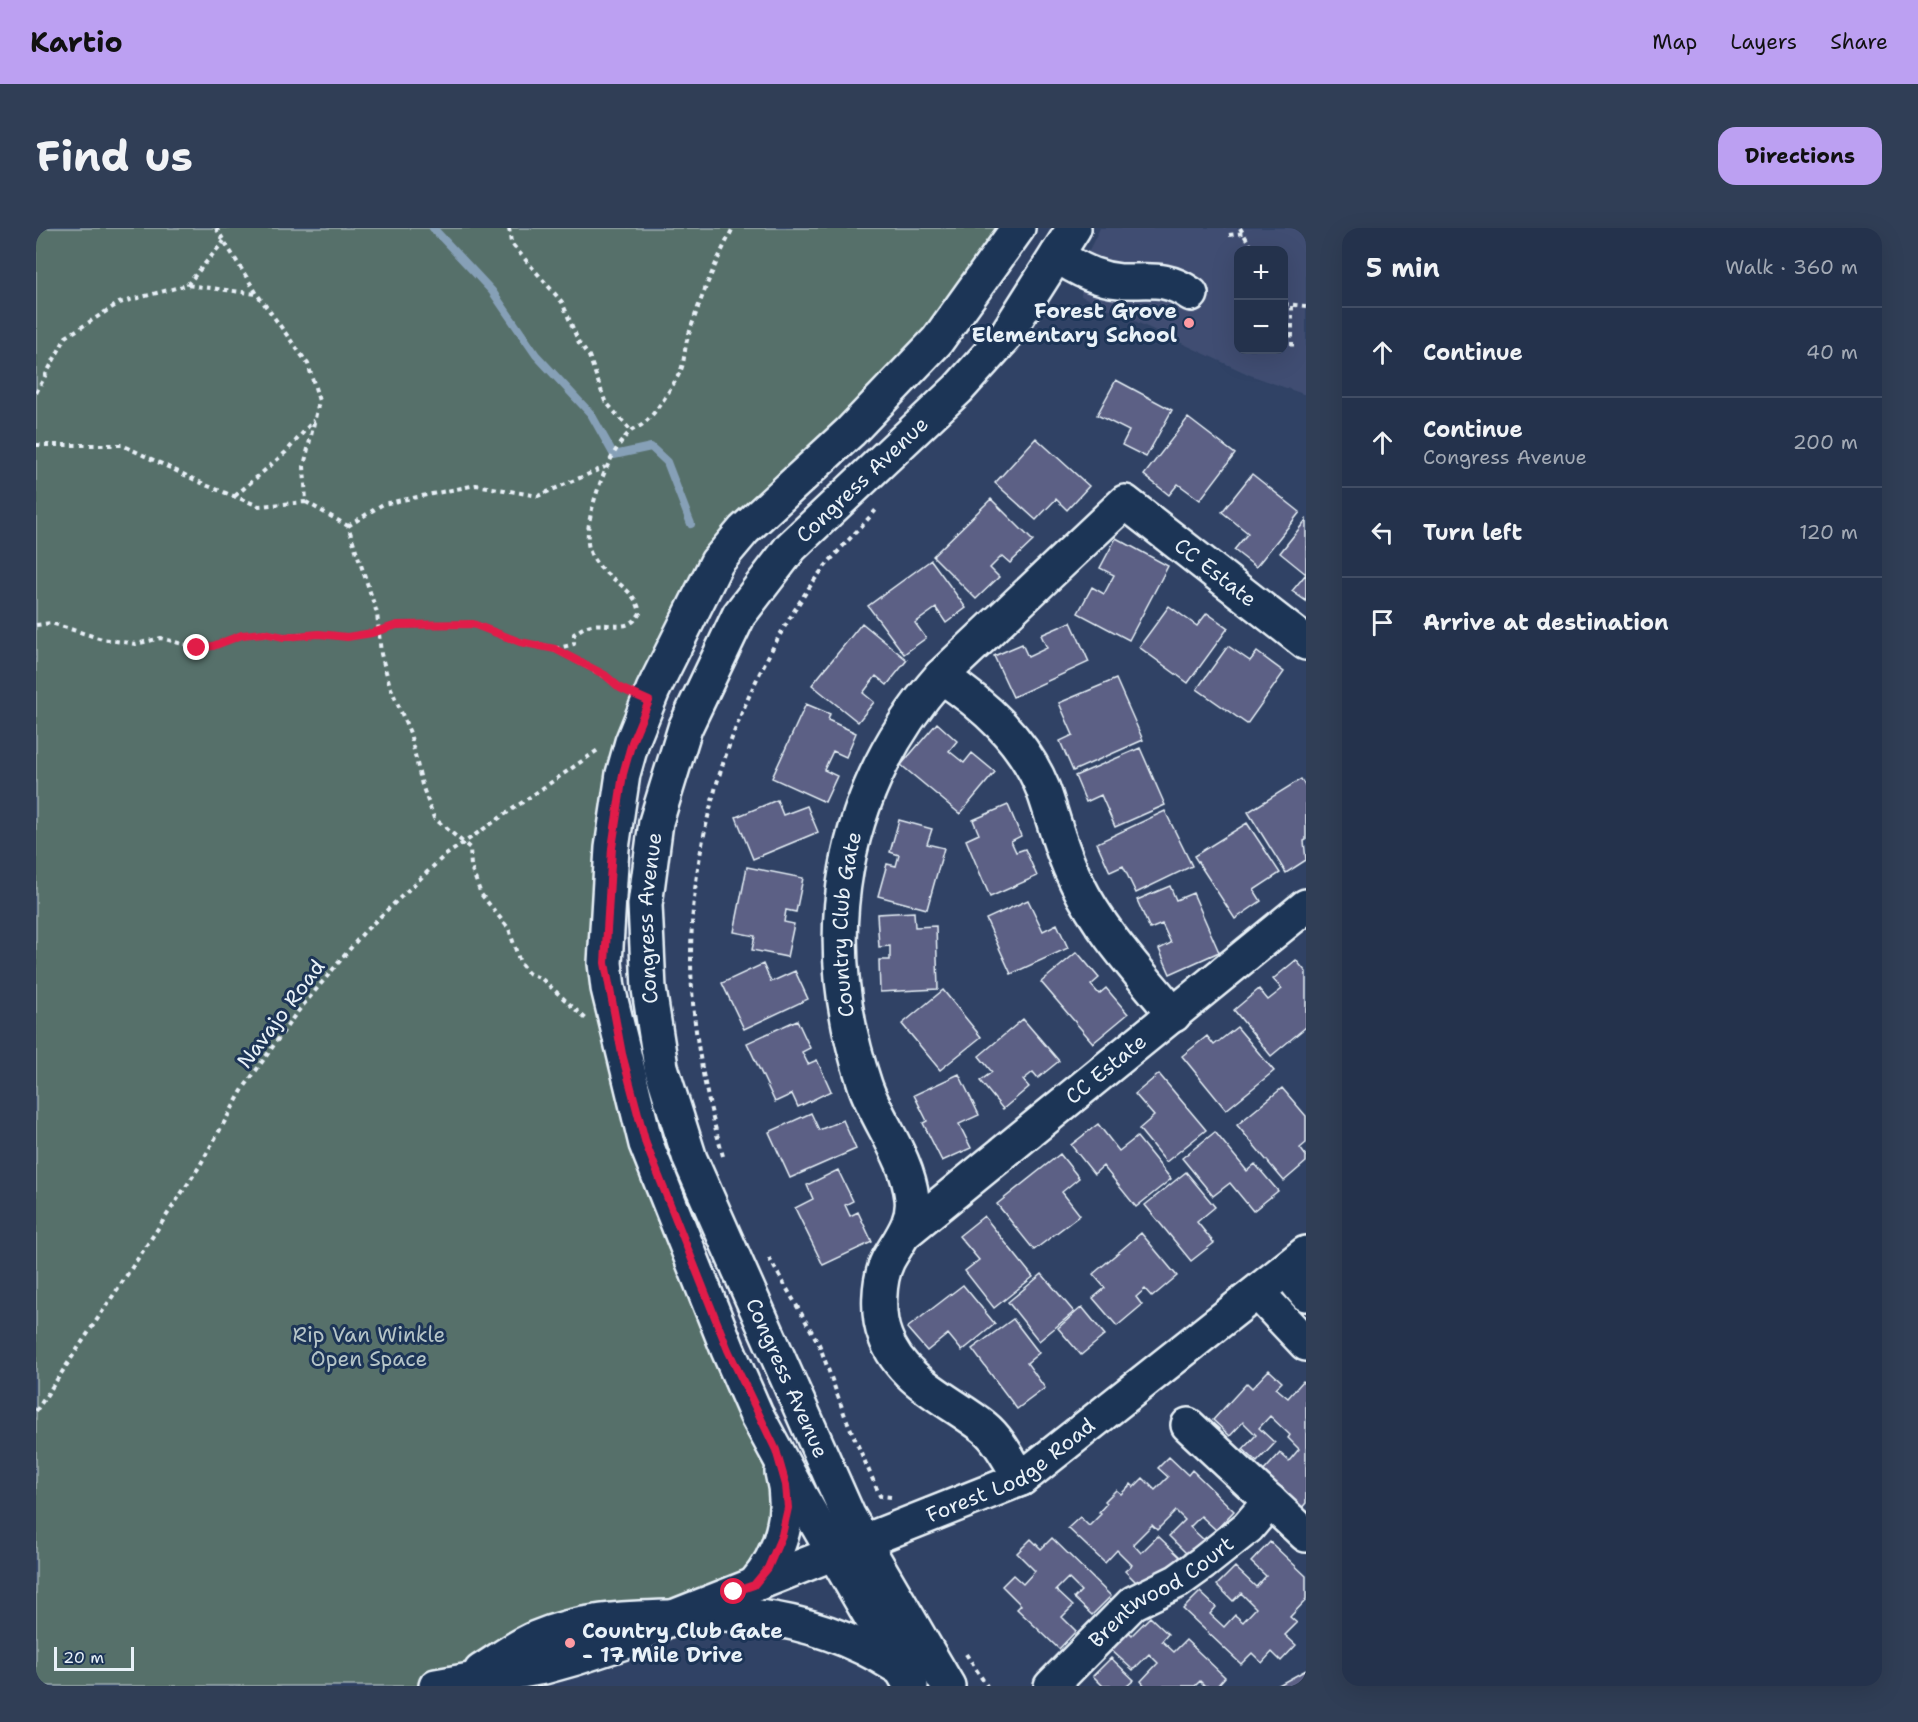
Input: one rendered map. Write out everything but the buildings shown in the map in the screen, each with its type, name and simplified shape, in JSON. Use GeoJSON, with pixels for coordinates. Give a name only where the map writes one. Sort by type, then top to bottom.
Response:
{"type":"FeatureCollection","features":[{"type":"Feature","properties":{"kind":"street","name":"Congress Avenue"},"geometry":{"type":"LineString","coordinates":[[948,1686],[850,1548],[776,1450],[728,1350],[646,1144],[608,988],[605,963],[612,848],[623,774],[632,742],[649,701],[717,562],[744,530],[850,432],[937,340],[1018,228]]}},
{"type":"Feature","properties":{"kind":"street","name":"Congress Avenue"},"geometry":{"type":"LineString","coordinates":[[906,1678],[850,1548],[848,1515],[690,1158],[661,1067],[649,989],[645,905],[656,822],[685,728],[739,615],[791,547],[958,389],[1004,338],[1065,241]]}},
{"type":"Feature","properties":{"kind":"street"},"geometry":{"type":"LineString","coordinates":[[1065,241],[1084,271],[1118,280],[1166,280],[1177,284],[1191,294]]}},
{"type":"Feature","properties":{"kind":"street","name":"CC Estate"},"geometry":{"type":"LineString","coordinates":[[1125,502],[1306,643]]}},
{"type":"Feature","properties":{"kind":"street","name":"Country Club Gate"},"geometry":{"type":"LineString","coordinates":[[1021,1479],[986,1428],[917,1380],[897,1358],[885,1336],[881,1311],[881,1287],[887,1262],[906,1232],[912,1200],[906,1171],[866,1088],[852,1043],[840,956],[840,906],[847,859],[859,814],[877,772],[917,703],[941,675],[1125,502]]}},
{"type":"Feature","properties":{"kind":"street"},"geometry":{"type":"LineString","coordinates":[[941,675],[978,700],[1011,735],[1033,767],[1043,791],[1058,844],[1099,923],[1173,1015]]}},
{"type":"Feature","properties":{"kind":"street","name":"CC Estate"},"geometry":{"type":"LineString","coordinates":[[906,1232],[1306,906]]}},
{"type":"Feature","properties":{"kind":"street","name":"Forest Lodge Road"},"geometry":{"type":"LineString","coordinates":[[451,1683],[544,1667],[628,1641],[673,1617],[1021,1479],[1258,1293],[1300,1272]]}},
{"type":"Feature","properties":{"kind":"street"},"geometry":{"type":"LineString","coordinates":[[1258,1293],[1306,1344]]}},
{"type":"Feature","properties":{"kind":"street"},"geometry":{"type":"LineString","coordinates":[[1188,1425],[1306,1535]]}},
{"type":"Feature","properties":{"kind":"street"},"geometry":{"type":"LineString","coordinates":[[754,1585],[768,1568],[776,1550],[788,1508],[786,1485],[776,1450]]}},
{"type":"Feature","properties":{"kind":"street","name":"Brentwood Court"},"geometry":{"type":"LineString","coordinates":[[1051,1686],[1132,1603],[1178,1581],[1203,1563],[1248,1527],[1270,1501]]}},
{"type":"Feature","properties":{"kind":"street"},"geometry":{"type":"LineString","coordinates":[[673,1617],[722,1614],[764,1617],[802,1624],[868,1648],[906,1678]]}},
{"type":"Feature","properties":{"kind":"path"},"geometry":{"type":"LineString","coordinates":[[216,228],[257,294],[308,364],[319,400],[304,466],[306,502]]}},
{"type":"Feature","properties":{"kind":"path"},"geometry":{"type":"LineString","coordinates":[[509,228],[511,243],[562,302],[579,343],[589,356],[605,400],[631,431]]}},
{"type":"Feature","properties":{"kind":"path"},"geometry":{"type":"LineString","coordinates":[[555,649],[574,644],[574,634],[586,626],[625,627],[634,623],[640,613],[634,597],[603,572],[591,555],[589,521],[606,467],[631,431],[643,425],[655,411],[681,371],[687,339],[711,270],[733,228]]}},
{"type":"Feature","properties":{"kind":"path"},"geometry":{"type":"LineString","coordinates":[[1240,228],[1251,246]]}},
{"type":"Feature","properties":{"kind":"path"},"geometry":{"type":"LineString","coordinates":[[1229,235],[1243,233]]}},
{"type":"Feature","properties":{"kind":"path"},"geometry":{"type":"LineString","coordinates":[[187,285],[224,241]]}},
{"type":"Feature","properties":{"kind":"path"},"geometry":{"type":"LineString","coordinates":[[36,393],[66,337],[119,303],[187,285],[257,294]]}},
{"type":"Feature","properties":{"kind":"path"},"geometry":{"type":"LineString","coordinates":[[1288,305],[1306,306]]}},
{"type":"Feature","properties":{"kind":"path"},"geometry":{"type":"LineString","coordinates":[[1292,306],[1293,349]]}},
{"type":"Feature","properties":{"kind":"path"},"geometry":{"type":"LineString","coordinates":[[236,496],[286,452],[315,419]]}},
{"type":"Feature","properties":{"kind":"path"},"geometry":{"type":"LineString","coordinates":[[36,445],[122,445],[259,506],[306,502],[348,526],[381,629],[381,654],[390,686],[410,733],[422,785],[434,818],[470,848],[471,867],[481,894],[509,929],[520,963],[528,973],[542,979],[580,1015],[595,1024]]}},
{"type":"Feature","properties":{"kind":"path"},"geometry":{"type":"LineString","coordinates":[[348,526],[383,504],[476,485],[538,496],[606,467]]}},
{"type":"Feature","properties":{"kind":"path"},"geometry":{"type":"LineString","coordinates":[[727,1167],[708,1096],[696,1032],[692,980],[695,896],[703,838],[744,707],[764,664],[814,580],[884,502]]}},
{"type":"Feature","properties":{"kind":"path"},"geometry":{"type":"LineString","coordinates":[[36,625],[51,623],[102,639],[136,644],[161,638],[197,648],[253,634],[347,637],[372,633],[397,625],[473,624],[520,642],[555,649],[605,675],[620,688],[649,701]]}},
{"type":"Feature","properties":{"kind":"path","name":"Navajo Road"},"geometry":{"type":"LineString","coordinates":[[36,1411],[199,1167],[243,1089],[295,1015],[364,932],[443,857],[603,746]]}},
{"type":"Feature","properties":{"kind":"path"},"geometry":{"type":"LineString","coordinates":[[764,1250],[819,1344],[845,1416],[880,1496]]}},
{"type":"Feature","properties":{"kind":"shaded area","name":"Forest Grove Elementary School"},"geometry":{"type":"Polygon","coordinates":[[[1100,228],[1306,228],[1306,395],[1250,375],[1081,296],[1084,260],[1100,228]]]}},
{"type":"Feature","properties":{"kind":"green space","name":"Rip Van Winkle Open Space"},"geometry":{"type":"Polygon","coordinates":[[[36,228],[1015,228],[850,432],[688,618],[612,848],[622,1054],[776,1450],[768,1568],[436,1686],[36,1686],[36,228]]]}},
{"type":"Feature","properties":{"kind":"waterway"},"geometry":{"type":"LineString","coordinates":[[433,228],[492,291],[536,355],[591,414],[614,455],[651,447],[667,462],[691,524]]}},
{"type":"Feature","properties":{"kind":"place","name":"Forest Grove Elementary School"},"geometry":{"type":"Point","coordinates":[1189,323]}},
{"type":"Feature","properties":{"kind":"place","name":"Country Club Gate - 17 Mile Drive"},"geometry":{"type":"Point","coordinates":[570,1643]}},
{"type":"Feature","properties":{"kind":"route"},"geometry":{"type":"LineString","coordinates":[[197,648],[213,646],[242,635],[264,633],[284,637],[319,634],[347,637],[372,633],[397,625],[473,624],[520,642],[555,649],[605,675],[620,688],[649,701],[632,742],[623,774],[612,848],[605,963],[622,1054],[646,1144],[728,1350],[756,1414],[776,1450],[786,1485],[788,1508],[782,1535],[768,1568],[754,1585],[734,1592]]}}]}
